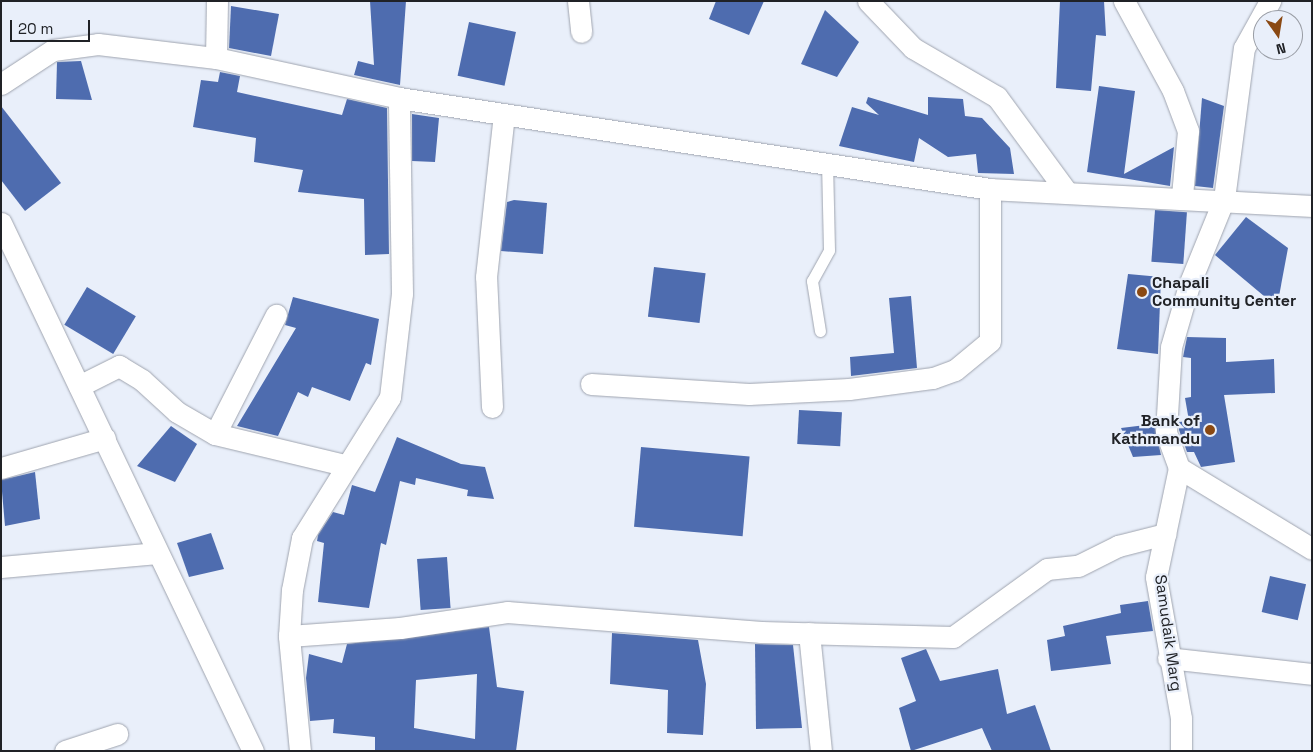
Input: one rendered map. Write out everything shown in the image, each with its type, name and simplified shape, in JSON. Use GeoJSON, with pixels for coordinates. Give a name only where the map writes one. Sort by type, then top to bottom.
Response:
{"type":"FeatureCollection","features":[{"type":"Feature","properties":{"kind":"street"},"geometry":{"type":"LineString","coordinates":[[216,58],[217,1]]}},
{"type":"Feature","properties":{"kind":"street"},"geometry":{"type":"LineString","coordinates":[[578,1],[581,32]]}},
{"type":"Feature","properties":{"kind":"street"},"geometry":{"type":"LineString","coordinates":[[868,1],[913,48],[997,97],[1066,191]]}},
{"type":"Feature","properties":{"kind":"street"},"geometry":{"type":"LineString","coordinates":[[1124,1],[1173,91],[1188,131],[1182,196]]}},
{"type":"Feature","properties":{"kind":"street"},"geometry":{"type":"LineString","coordinates":[[1270,1],[1244,48],[1224,199],[1189,285],[1171,347],[1166,432],[1180,468],[1312,549]]}},
{"type":"Feature","properties":{"kind":"street"},"geometry":{"type":"LineString","coordinates":[[1,84],[53,50],[98,44],[216,58],[399,98],[990,190],[1182,196],[1312,206]]}},
{"type":"Feature","properties":{"kind":"street"},"geometry":{"type":"LineString","coordinates":[[300,751],[289,636],[292,590],[302,538],[391,388],[402,294],[399,98]]}},
{"type":"Feature","properties":{"kind":"street"},"geometry":{"type":"LineString","coordinates":[[492,407],[486,277],[504,115]]}},
{"type":"Feature","properties":{"kind":"street"},"geometry":{"type":"LineString","coordinates":[[591,384],[749,394],[849,389],[933,378],[955,370],[990,341],[990,190]]}},
{"type":"Feature","properties":{"kind":"street"},"geometry":{"type":"LineString","coordinates":[[1,224],[105,438],[157,553],[253,751]]}},
{"type":"Feature","properties":{"kind":"street"},"geometry":{"type":"LineString","coordinates":[[215,434],[276,316]]}},
{"type":"Feature","properties":{"kind":"street"},"geometry":{"type":"LineString","coordinates":[[79,386],[120,366],[177,412],[215,434],[344,465]]}},
{"type":"Feature","properties":{"kind":"street"},"geometry":{"type":"LineString","coordinates":[[1,468],[105,438]]}},
{"type":"Feature","properties":{"kind":"street","name":"Samudaik Marg"},"geometry":{"type":"LineString","coordinates":[[1180,468],[1156,577],[1168,658],[1181,718],[1181,751]]}},
{"type":"Feature","properties":{"kind":"street"},"geometry":{"type":"LineString","coordinates":[[289,636],[400,628],[507,612],[809,633],[953,637],[1046,569],[1078,566],[1118,546],[1165,534]]}},
{"type":"Feature","properties":{"kind":"street"},"geometry":{"type":"LineString","coordinates":[[1,567],[157,553]]}},
{"type":"Feature","properties":{"kind":"street"},"geometry":{"type":"LineString","coordinates":[[809,633],[821,751]]}},
{"type":"Feature","properties":{"kind":"street"},"geometry":{"type":"LineString","coordinates":[[1168,658],[1312,674]]}},
{"type":"Feature","properties":{"kind":"street"},"geometry":{"type":"LineString","coordinates":[[65,751],[117,734]]}},
{"type":"Feature","properties":{"kind":"lane"},"geometry":{"type":"LineString","coordinates":[[820,331],[812,281],[829,250],[827,165]]}},
{"type":"Feature","properties":{"kind":"building"},"geometry":{"type":"Polygon","coordinates":[[[370,1],[406,1],[400,85],[354,75],[358,61],[374,65],[370,1]]]}},
{"type":"Feature","properties":{"kind":"building"},"geometry":{"type":"Polygon","coordinates":[[[716,1],[764,1],[749,35],[709,19],[716,1]]]}},
{"type":"Feature","properties":{"kind":"building"},"geometry":{"type":"Polygon","coordinates":[[[1060,1],[1104,1],[1106,36],[1096,35],[1091,91],[1056,88],[1060,1]]]}},
{"type":"Feature","properties":{"kind":"building"},"geometry":{"type":"Polygon","coordinates":[[[231,6],[279,14],[271,56],[229,48],[231,6]]]}},
{"type":"Feature","properties":{"kind":"building"},"geometry":{"type":"Polygon","coordinates":[[[825,10],[859,42],[837,77],[801,64],[825,10]]]}},
{"type":"Feature","properties":{"kind":"building"},"geometry":{"type":"Polygon","coordinates":[[[469,22],[516,32],[505,86],[458,76],[469,22]]]}},
{"type":"Feature","properties":{"kind":"building"},"geometry":{"type":"Polygon","coordinates":[[[81,61],[92,100],[56,99],[57,62],[81,61]]]}},
{"type":"Feature","properties":{"kind":"building"},"geometry":{"type":"Polygon","coordinates":[[[220,72],[240,76],[237,92],[342,115],[347,99],[387,108],[389,254],[365,255],[364,199],[298,192],[303,170],[254,162],[256,138],[193,127],[201,80],[218,82],[220,72]]]}},
{"type":"Feature","properties":{"kind":"building"},"geometry":{"type":"Polygon","coordinates":[[[1099,86],[1135,91],[1124,174],[1174,147],[1170,186],[1087,172],[1099,86]]]}},
{"type":"Feature","properties":{"kind":"building"},"geometry":{"type":"Polygon","coordinates":[[[868,97],[928,115],[928,97],[963,99],[965,116],[982,118],[1010,148],[1014,174],[978,173],[976,154],[948,157],[919,138],[914,162],[839,146],[852,107],[879,115],[866,103],[868,97]]]}},
{"type":"Feature","properties":{"kind":"building"},"geometry":{"type":"Polygon","coordinates":[[[1202,98],[1224,106],[1213,188],[1195,186],[1202,98]]]}},
{"type":"Feature","properties":{"kind":"building"},"geometry":{"type":"Polygon","coordinates":[[[1,106],[61,183],[25,211],[1,180],[1,106]]]}},
{"type":"Feature","properties":{"kind":"building"},"geometry":{"type":"Polygon","coordinates":[[[412,114],[439,118],[435,162],[412,161],[412,114]]]}},
{"type":"Feature","properties":{"kind":"building"},"geometry":{"type":"Polygon","coordinates":[[[514,200],[547,203],[543,254],[501,251],[507,202],[514,200]]]}},
{"type":"Feature","properties":{"kind":"building"},"geometry":{"type":"Polygon","coordinates":[[[1155,210],[1187,212],[1183,264],[1151,262],[1155,210]]]}},
{"type":"Feature","properties":{"kind":"building"},"geometry":{"type":"Polygon","coordinates":[[[1246,217],[1288,248],[1277,307],[1215,255],[1246,217]]]}},
{"type":"Feature","properties":{"kind":"building"},"geometry":{"type":"Polygon","coordinates":[[[654,267],[706,273],[700,323],[648,317],[654,267]]]}},
{"type":"Feature","properties":{"kind":"building"},"geometry":{"type":"Polygon","coordinates":[[[1128,274],[1161,277],[1158,354],[1117,349],[1128,274]]]}},
{"type":"Feature","properties":{"kind":"building"},"geometry":{"type":"Polygon","coordinates":[[[87,287],[136,316],[113,354],[64,325],[87,287]]]}},
{"type":"Feature","properties":{"kind":"building"},"geometry":{"type":"Polygon","coordinates":[[[911,296],[917,368],[851,376],[850,357],[894,353],[889,298],[911,296]]]}},
{"type":"Feature","properties":{"kind":"building"},"geometry":{"type":"Polygon","coordinates":[[[293,297],[379,319],[371,365],[366,363],[350,401],[312,387],[308,397],[298,392],[278,436],[237,426],[296,328],[285,325],[293,297]]]}},
{"type":"Feature","properties":{"kind":"building"},"geometry":{"type":"Polygon","coordinates":[[[1187,337],[1226,338],[1226,362],[1274,359],[1275,393],[1224,395],[1235,462],[1201,467],[1194,452],[1187,452],[1179,430],[1179,422],[1189,421],[1185,398],[1191,397],[1191,358],[1183,357],[1187,337]]]}},
{"type":"Feature","properties":{"kind":"building"},"geometry":{"type":"Polygon","coordinates":[[[799,410],[842,412],[840,446],[797,444],[799,410]]]}},
{"type":"Feature","properties":{"kind":"building"},"geometry":{"type":"Polygon","coordinates":[[[1154,424],[1161,455],[1133,457],[1121,428],[1154,424]]]}},
{"type":"Feature","properties":{"kind":"building"},"geometry":{"type":"Polygon","coordinates":[[[171,426],[197,444],[175,482],[137,466],[171,426]]]}},
{"type":"Feature","properties":{"kind":"building"},"geometry":{"type":"Polygon","coordinates":[[[397,437],[461,464],[485,467],[494,499],[467,496],[468,490],[416,478],[415,485],[400,481],[386,545],[381,543],[369,608],[318,602],[324,543],[317,541],[318,535],[333,512],[344,515],[352,485],[375,492],[397,437]]]}},
{"type":"Feature","properties":{"kind":"building"},"geometry":{"type":"Polygon","coordinates":[[[641,447],[750,456],[743,536],[634,527],[641,447]]]}},
{"type":"Feature","properties":{"kind":"building"},"geometry":{"type":"Polygon","coordinates":[[[35,472],[40,519],[5,526],[1,480],[35,472]]]}},
{"type":"Feature","properties":{"kind":"building"},"geometry":{"type":"Polygon","coordinates":[[[211,533],[224,569],[189,577],[177,543],[211,533]]]}},
{"type":"Feature","properties":{"kind":"building"},"geometry":{"type":"Polygon","coordinates":[[[447,557],[451,608],[421,610],[417,559],[447,557]]]}},
{"type":"Feature","properties":{"kind":"building"},"geometry":{"type":"Polygon","coordinates":[[[1270,576],[1306,584],[1298,620],[1262,612],[1270,576]]]}},
{"type":"Feature","properties":{"kind":"building"},"geometry":{"type":"Polygon","coordinates":[[[1148,601],[1153,631],[1106,636],[1111,664],[1051,671],[1047,640],[1065,636],[1063,626],[1121,613],[1120,605],[1148,601]]]}},
{"type":"Feature","properties":{"kind":"building"},"geometry":{"type":"Polygon","coordinates":[[[489,627],[497,687],[524,691],[516,751],[375,751],[375,737],[333,733],[334,719],[310,721],[306,678],[309,654],[342,663],[347,644],[489,627]],[[477,674],[416,680],[414,728],[475,739],[477,674]]]}},
{"type":"Feature","properties":{"kind":"building"},"geometry":{"type":"Polygon","coordinates":[[[612,633],[698,640],[706,684],[703,735],[667,733],[668,690],[610,684],[612,633]]]}},
{"type":"Feature","properties":{"kind":"building"},"geometry":{"type":"Polygon","coordinates":[[[755,644],[793,645],[802,728],[756,729],[755,644]]]}},
{"type":"Feature","properties":{"kind":"building"},"geometry":{"type":"Polygon","coordinates":[[[926,649],[940,681],[998,669],[1007,714],[1035,705],[1051,751],[992,751],[982,728],[911,751],[899,708],[916,701],[901,658],[926,649]]]}},
{"type":"Feature","properties":{"kind":"place","name":"Chapali Community Center"},"geometry":{"type":"Point","coordinates":[1142,292]}},
{"type":"Feature","properties":{"kind":"place","name":"Bank of Kathmandu"},"geometry":{"type":"Point","coordinates":[1210,430]}}]}
